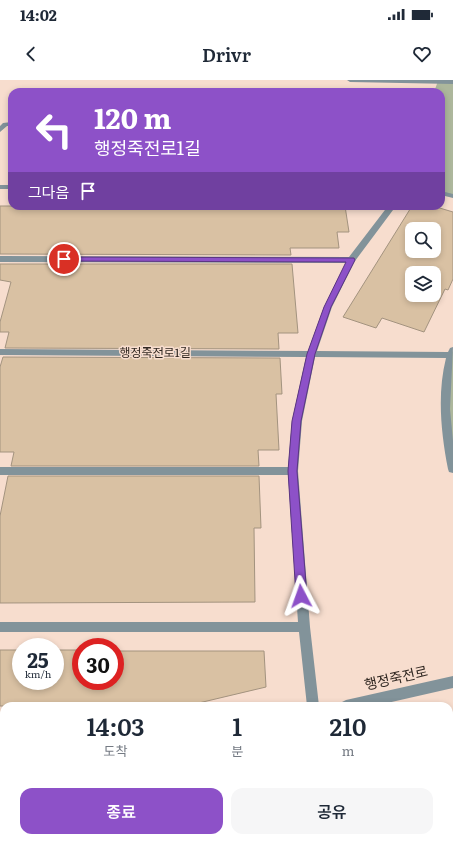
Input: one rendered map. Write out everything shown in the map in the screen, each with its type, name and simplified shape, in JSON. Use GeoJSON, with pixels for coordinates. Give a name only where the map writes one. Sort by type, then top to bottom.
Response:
{"type":"FeatureCollection","features":[{"type":"Feature","properties":{"kind":"street"},"geometry":{"type":"LineString","coordinates":[[350,80],[453,82]]}},
{"type":"Feature","properties":{"kind":"street"},"geometry":{"type":"LineString","coordinates":[[0,130],[5,124],[8,124]]}},
{"type":"Feature","properties":{"kind":"street"},"geometry":{"type":"LineString","coordinates":[[313,702],[304,627],[293,471],[297,421],[311,354],[328,307],[351,260],[389,210]]}},
{"type":"Feature","properties":{"kind":"street"},"geometry":{"type":"LineString","coordinates":[[0,259],[351,260]]}},
{"type":"Feature","properties":{"kind":"street","name":"행정죽전로1길"},"geometry":{"type":"LineString","coordinates":[[0,352],[311,354],[452,353]]}},
{"type":"Feature","properties":{"kind":"street"},"geometry":{"type":"LineString","coordinates":[[452,353],[446,387],[446,421],[453,469]]}},
{"type":"Feature","properties":{"kind":"street"},"geometry":{"type":"LineString","coordinates":[[0,471],[293,471]]}},
{"type":"Feature","properties":{"kind":"street"},"geometry":{"type":"LineString","coordinates":[[0,626],[304,627]]}},
{"type":"Feature","properties":{"kind":"street","name":"행정죽전로"},"geometry":{"type":"LineString","coordinates":[[364,702],[453,682]]}},
{"type":"Feature","properties":{"kind":"green space"},"geometry":{"type":"Polygon","coordinates":[[[438,81],[453,82],[453,196],[445,194],[445,88],[435,88],[438,81]]]}},
{"type":"Feature","properties":{"kind":"green space"},"geometry":{"type":"Polygon","coordinates":[[[453,350],[453,469],[446,421],[451,355],[453,350]]]}},
{"type":"Feature","properties":{"kind":"building"},"geometry":{"type":"Polygon","coordinates":[[[0,206],[8,206],[8,210],[346,210],[349,232],[337,232],[339,248],[290,248],[291,255],[0,254],[0,206]]]}},
{"type":"Feature","properties":{"kind":"building"},"geometry":{"type":"Polygon","coordinates":[[[410,210],[445,210],[453,212],[453,279],[448,290],[445,289],[441,297],[441,266],[405,266],[405,302],[439,302],[424,332],[382,318],[376,328],[343,317],[410,210]]]}},
{"type":"Feature","properties":{"kind":"building"},"geometry":{"type":"Polygon","coordinates":[[[0,264],[292,264],[298,333],[278,333],[279,349],[5,348],[9,332],[0,332],[0,322],[11,282],[0,280],[0,264]]]}},
{"type":"Feature","properties":{"kind":"building"},"geometry":{"type":"Polygon","coordinates":[[[3,357],[280,358],[282,394],[276,394],[279,450],[258,450],[259,466],[11,466],[14,452],[0,452],[0,367],[3,357]]]}},
{"type":"Feature","properties":{"kind":"building"},"geometry":{"type":"Polygon","coordinates":[[[8,476],[259,476],[261,528],[254,528],[255,602],[0,603],[0,516],[8,476]]]}},
{"type":"Feature","properties":{"kind":"building"},"geometry":{"type":"Polygon","coordinates":[[[0,650],[12,650],[12,690],[64,690],[64,650],[72,650],[72,690],[124,690],[124,651],[264,651],[266,687],[203,702],[0,702],[0,650]]]}},
{"type":"Feature","properties":{"kind":"route"},"geometry":{"type":"LineString","coordinates":[[64,259],[351,260],[328,307],[311,354],[297,421],[293,471],[301,596]]}}]}
